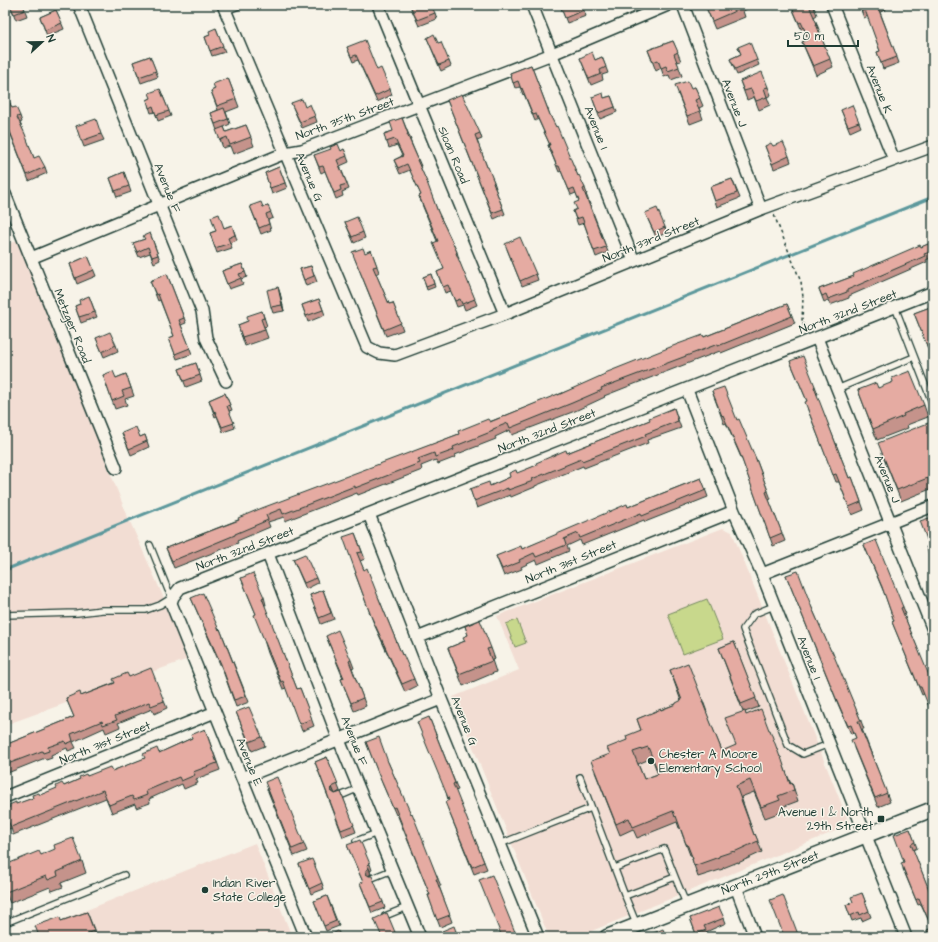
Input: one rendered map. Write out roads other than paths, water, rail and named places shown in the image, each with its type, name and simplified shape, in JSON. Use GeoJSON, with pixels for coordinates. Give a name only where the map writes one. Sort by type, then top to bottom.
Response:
{"type":"FeatureCollection","features":[{"type":"Feature","properties":{"kind":"street","name":"Avenue F"},"geometry":{"type":"LineString","coordinates":[[79,5],[160,204],[202,312],[206,338],[226,381]]}},
{"type":"Feature","properties":{"kind":"street","name":"Sloan Road"},"geometry":{"type":"LineString","coordinates":[[378,5],[506,314]]}},
{"type":"Feature","properties":{"kind":"street","name":"Avenue I"},"geometry":{"type":"LineString","coordinates":[[532,5],[634,261]]}},
{"type":"Feature","properties":{"kind":"street","name":"North 35th Street"},"geometry":{"type":"LineString","coordinates":[[31,258],[285,153],[302,150],[552,54],[668,5]]}},
{"type":"Feature","properties":{"kind":"street","name":"Avenue J"},"geometry":{"type":"LineString","coordinates":[[683,5],[766,208]]}},
{"type":"Feature","properties":{"kind":"street","name":"Avenue K"},"geometry":{"type":"LineString","coordinates":[[832,5],[894,160]]}},
{"type":"Feature","properties":{"kind":"street","name":"Avenue G"},"geometry":{"type":"LineString","coordinates":[[224,8],[367,347],[379,353]]}},
{"type":"Feature","properties":{"kind":"street","name":"North 33rd Street"},"geometry":{"type":"LineString","coordinates":[[379,353],[395,355],[506,314],[766,208],[933,146]]}},
{"type":"Feature","properties":{"kind":"street","name":"Metzger Road"},"geometry":{"type":"LineString","coordinates":[[5,194],[116,468]]}},
{"type":"Feature","properties":{"kind":"street","name":"North 32nd Street"},"geometry":{"type":"LineString","coordinates":[[173,597],[180,588],[687,390],[933,292]]}},
{"type":"Feature","properties":{"kind":"street","name":"Avenue J"},"geometry":{"type":"LineString","coordinates":[[813,339],[837,389],[933,630]]}},
{"type":"Feature","properties":{"kind":"street","name":"Avenue I"},"geometry":{"type":"LineString","coordinates":[[687,390],[734,511],[762,574],[906,937]]}},
{"type":"Feature","properties":{"kind":"street"},"geometry":{"type":"LineString","coordinates":[[762,574],[933,506]]}},
{"type":"Feature","properties":{"kind":"street","name":"North 31st Street"},"geometry":{"type":"LineString","coordinates":[[418,638],[734,511]]}},
{"type":"Feature","properties":{"kind":"street","name":"Avenue G"},"geometry":{"type":"LineString","coordinates":[[369,514],[538,937]]}},
{"type":"Feature","properties":{"kind":"street","name":"Avenue F"},"geometry":{"type":"LineString","coordinates":[[268,554],[339,740],[420,937]]}},
{"type":"Feature","properties":{"kind":"street","name":"Avenue E"},"geometry":{"type":"LineString","coordinates":[[173,597],[171,603],[306,937]]}},
{"type":"Feature","properties":{"kind":"street"},"geometry":{"type":"LineString","coordinates":[[242,778],[442,699]]}},
{"type":"Feature","properties":{"kind":"street","name":"North 31st Street"},"geometry":{"type":"LineString","coordinates":[[5,797],[215,712]]}},
{"type":"Feature","properties":{"kind":"street","name":"North 29th Street"},"geometry":{"type":"LineString","coordinates":[[608,937],[933,810]]}},
{"type":"Feature","properties":{"kind":"street"},"geometry":{"type":"LineString","coordinates":[[736,887],[756,937]]}},
{"type":"Feature","properties":{"kind":"lane"},"geometry":{"type":"LineString","coordinates":[[224,8],[242,5]]}},
{"type":"Feature","properties":{"kind":"lane"},"geometry":{"type":"LineString","coordinates":[[895,307],[933,405]]}},
{"type":"Feature","properties":{"kind":"lane"},"geometry":{"type":"LineString","coordinates":[[837,389],[914,357]]}},
{"type":"Feature","properties":{"kind":"lane"},"geometry":{"type":"LineString","coordinates":[[5,615],[76,613],[102,610],[146,610],[160,605],[173,597],[168,590],[150,545]]}},
{"type":"Feature","properties":{"kind":"lane"},"geometry":{"type":"LineString","coordinates":[[774,606],[754,614],[743,629],[788,745],[804,754],[829,744]]}},
{"type":"Feature","properties":{"kind":"lane"},"geometry":{"type":"LineString","coordinates":[[580,777],[614,868],[638,925]]}},
{"type":"Feature","properties":{"kind":"lane"},"geometry":{"type":"LineString","coordinates":[[338,797],[359,788]]}},
{"type":"Feature","properties":{"kind":"lane"},"geometry":{"type":"LineString","coordinates":[[500,844],[591,808]]}},
{"type":"Feature","properties":{"kind":"lane"},"geometry":{"type":"LineString","coordinates":[[356,841],[377,833]]}},
{"type":"Feature","properties":{"kind":"lane"},"geometry":{"type":"LineString","coordinates":[[614,868],[664,849],[687,906]]}},
{"type":"Feature","properties":{"kind":"lane"},"geometry":{"type":"LineString","coordinates":[[372,878],[392,870]]}},
{"type":"Feature","properties":{"kind":"lane"},"geometry":{"type":"LineString","coordinates":[[5,923],[124,876]]}},
{"type":"Feature","properties":{"kind":"lane"},"geometry":{"type":"LineString","coordinates":[[626,896],[675,877]]}},
{"type":"Feature","properties":{"kind":"lane"},"geometry":{"type":"LineString","coordinates":[[385,916],[407,907]]}},
{"type":"Feature","properties":{"kind":"waterway"},"geometry":{"type":"LineString","coordinates":[[5,570],[933,197]]}},
{"type":"Feature","properties":{"kind":"place","name":"Chester A Moore Elementary School"},"geometry":{"type":"Point","coordinates":[651,761]}},
{"type":"Feature","properties":{"kind":"place","name":"Avenue I & North 29th Street"},"geometry":{"type":"Point","coordinates":[881,819]}},
{"type":"Feature","properties":{"kind":"place","name":"Indian River State College"},"geometry":{"type":"Point","coordinates":[205,890]}}]}
